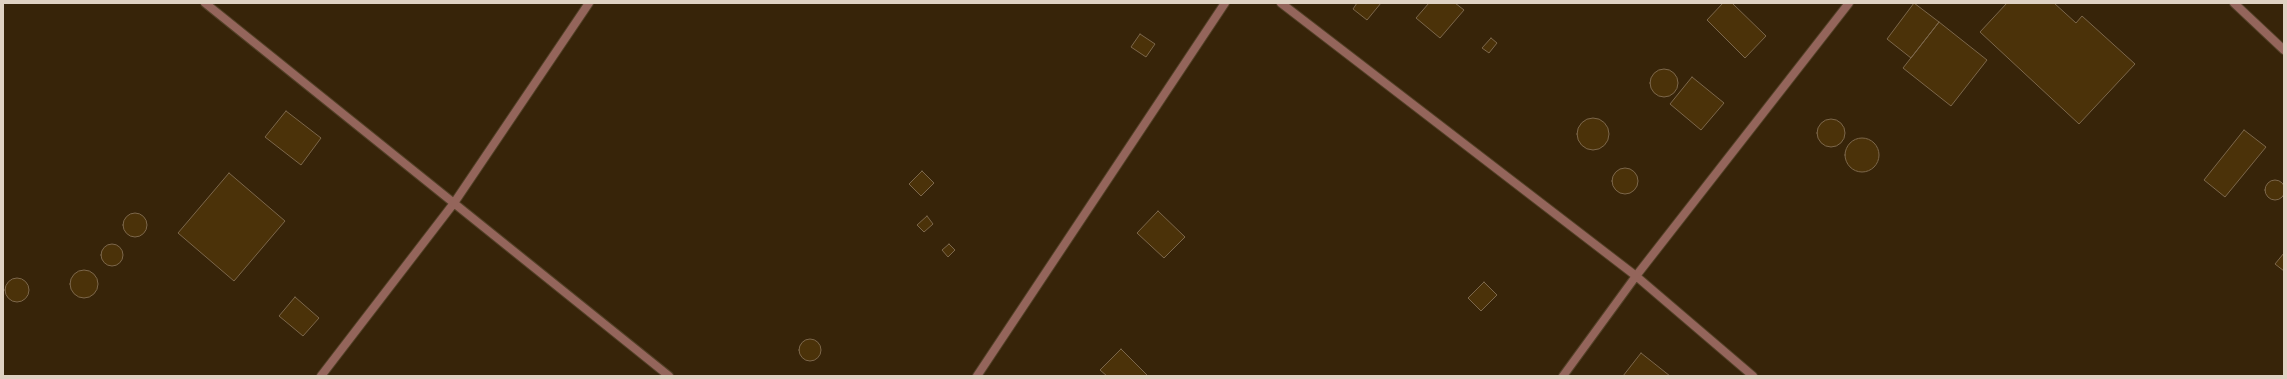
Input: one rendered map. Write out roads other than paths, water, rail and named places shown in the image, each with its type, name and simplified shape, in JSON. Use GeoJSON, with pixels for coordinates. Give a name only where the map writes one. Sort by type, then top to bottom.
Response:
{"type":"FeatureCollection","features":[{"type":"Feature","properties":{"kind":"street"},"geometry":{"type":"LineString","coordinates":[[204,3],[669,376]]}},
{"type":"Feature","properties":{"kind":"street"},"geometry":{"type":"LineString","coordinates":[[320,376],[454,203],[589,3]]}},
{"type":"Feature","properties":{"kind":"street"},"geometry":{"type":"LineString","coordinates":[[977,376],[1224,3]]}},
{"type":"Feature","properties":{"kind":"street"},"geometry":{"type":"LineString","coordinates":[[1281,3],[1636,276],[1753,376]]}},
{"type":"Feature","properties":{"kind":"street"},"geometry":{"type":"LineString","coordinates":[[1563,376],[1636,276],[1849,3]]}},
{"type":"Feature","properties":{"kind":"street"},"geometry":{"type":"LineString","coordinates":[[2234,3],[2284,50]]}}]}
